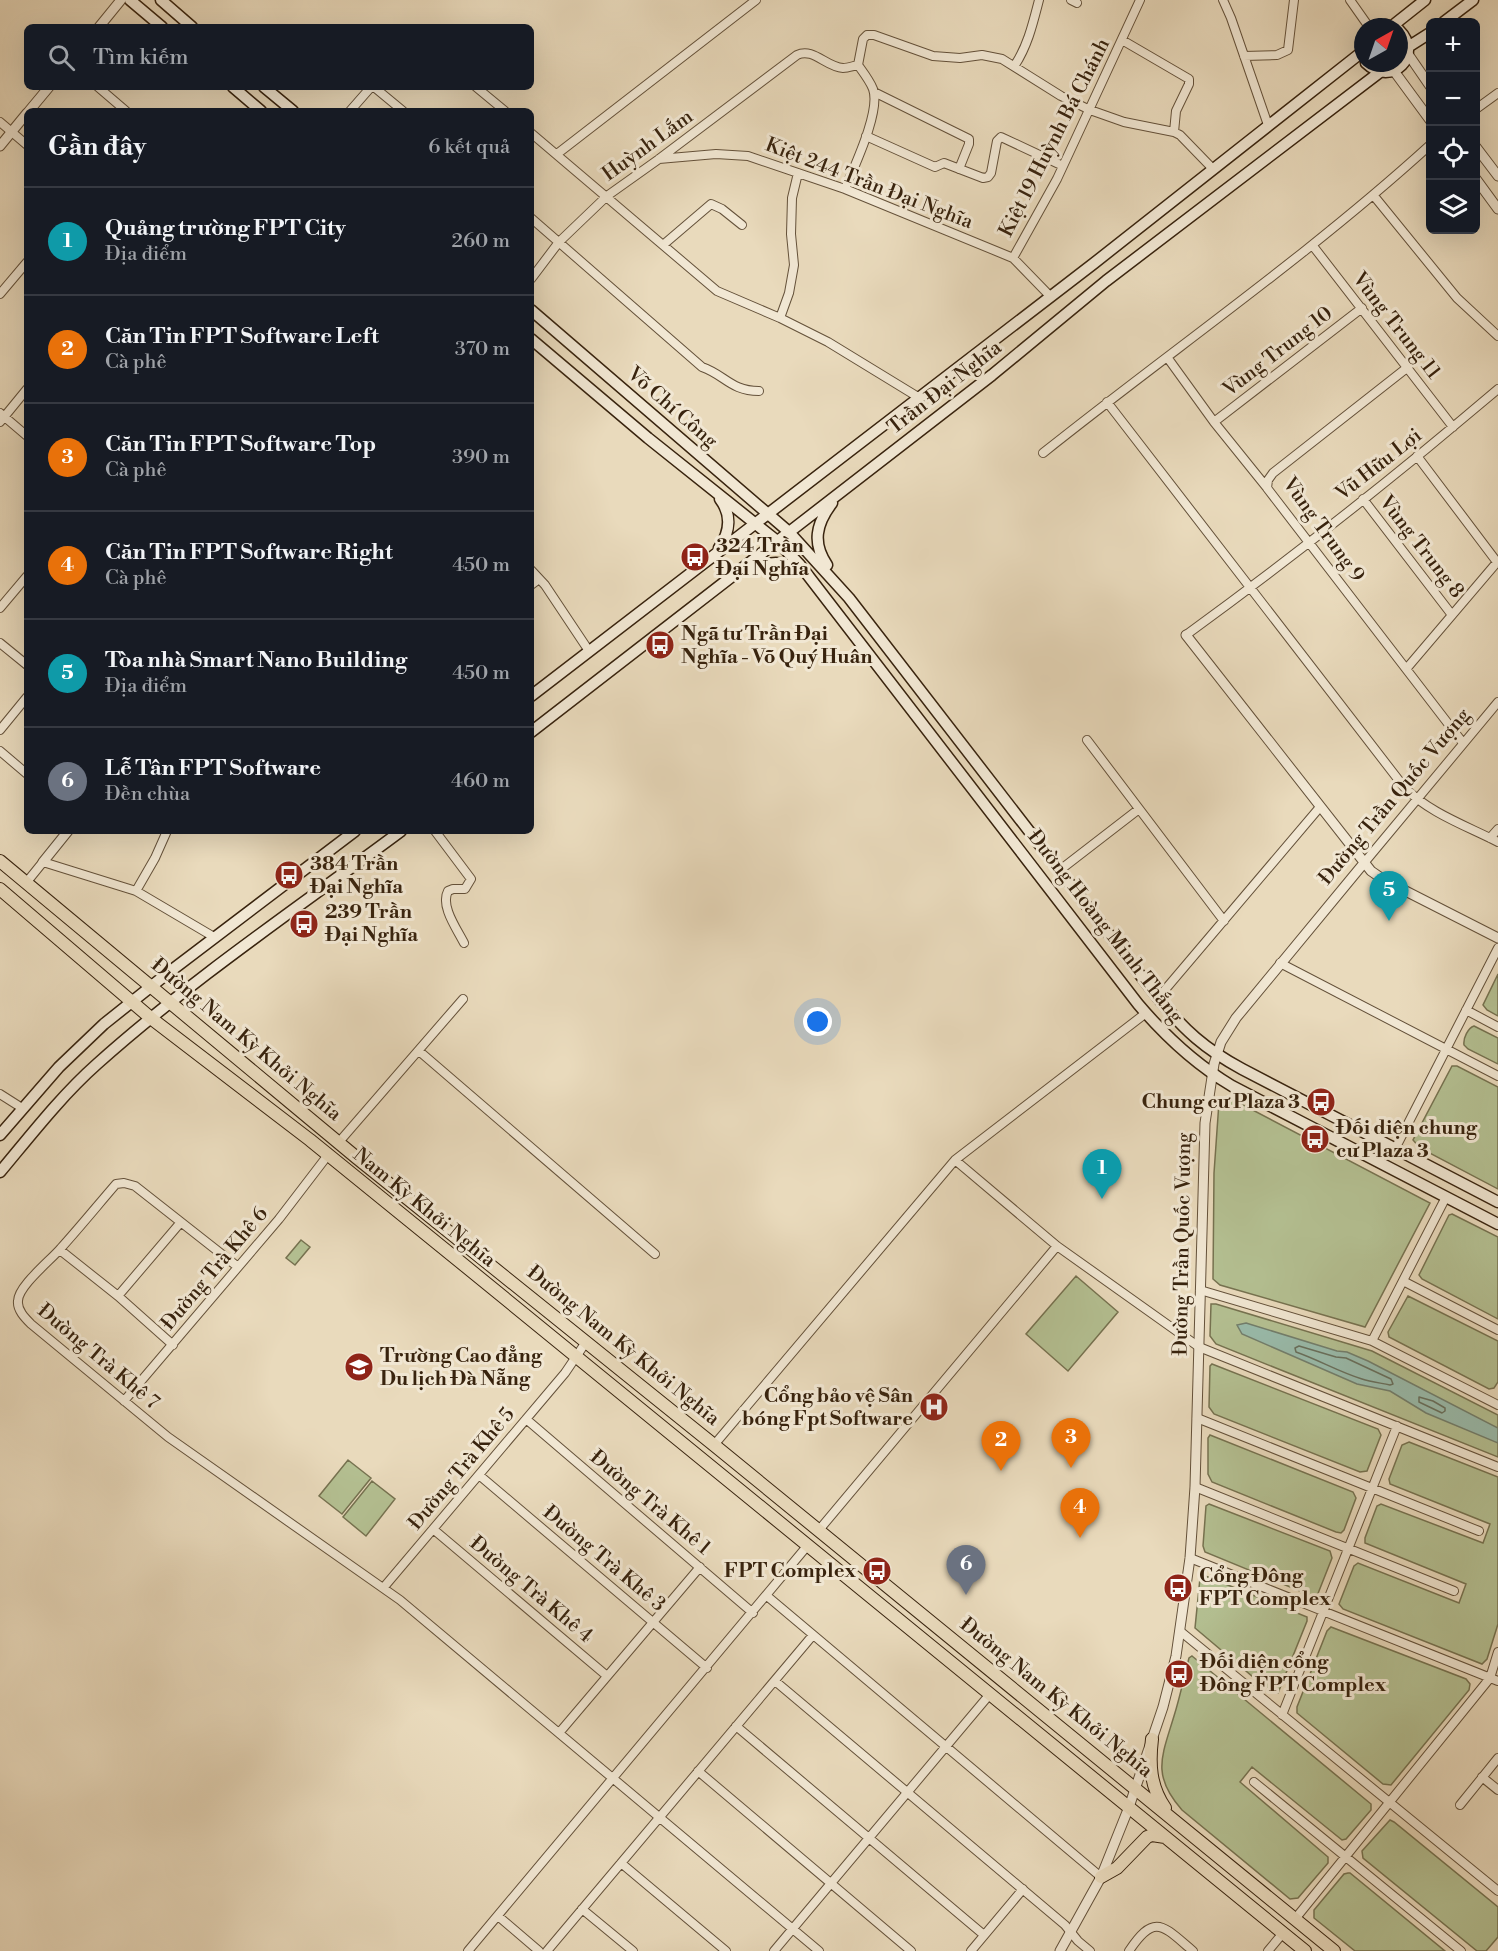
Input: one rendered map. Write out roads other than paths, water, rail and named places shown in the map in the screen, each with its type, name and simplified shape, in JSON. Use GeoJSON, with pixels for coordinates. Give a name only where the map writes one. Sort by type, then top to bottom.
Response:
{"type":"FeatureCollection","features":[{"type":"Feature","properties":{"kind":"main road"},"geometry":{"type":"LineString","coordinates":[[130,0],[158,24]]}},
{"type":"Feature","properties":{"kind":"main road"},"geometry":{"type":"LineString","coordinates":[[160,0],[188,24]]}},
{"type":"Feature","properties":{"kind":"main road"},"geometry":{"type":"LineString","coordinates":[[1403,18],[1425,0]]}},
{"type":"Feature","properties":{"kind":"main road"},"geometry":{"type":"LineString","coordinates":[[1449,18],[1473,0]]}},
{"type":"Feature","properties":{"kind":"main road"},"geometry":{"type":"LineString","coordinates":[[1408,50],[1426,37]]}},
{"type":"Feature","properties":{"kind":"main road","name":"Trần Đại Nghĩa"},"geometry":{"type":"LineString","coordinates":[[534,694],[1049,295],[1093,264],[1354,57]]}},
{"type":"Feature","properties":{"kind":"main road","name":"Trần Đại Nghĩa"},"geometry":{"type":"LineString","coordinates":[[534,730],[992,375],[1106,281],[1380,72]]}},
{"type":"Feature","properties":{"kind":"main road"},"geometry":{"type":"LineString","coordinates":[[236,90],[258,108]]}},
{"type":"Feature","properties":{"kind":"main road"},"geometry":{"type":"LineString","coordinates":[[268,90],[289,108]]}},
{"type":"Feature","properties":{"kind":"main road"},"geometry":{"type":"LineString","coordinates":[[1093,264],[1106,281]]}},
{"type":"Feature","properties":{"kind":"main road","name":"Võ Chí Công"},"geometry":{"type":"LineString","coordinates":[[534,313],[789,532]]}},
{"type":"Feature","properties":{"kind":"main road","name":"Võ Chí Công"},"geometry":{"type":"LineString","coordinates":[[534,342],[648,438],[777,542]]}},
{"type":"Feature","properties":{"kind":"main road"},"geometry":{"type":"LineString","coordinates":[[846,488],[824,515],[816,538],[823,560],[849,598]]}},
{"type":"Feature","properties":{"kind":"main road"},"geometry":{"type":"LineString","coordinates":[[712,489],[726,508],[728,522],[724,539],[714,554]]}},
{"type":"Feature","properties":{"kind":"main road","name":"Đường Hoàng Minh Thắng"},"geometry":{"type":"LineString","coordinates":[[789,532],[849,598],[1158,998],[1192,1035],[1216,1055],[1498,1202]]}},
{"type":"Feature","properties":{"kind":"main road","name":"Đường Hoàng Minh Thắng"},"geometry":{"type":"LineString","coordinates":[[777,542],[813,581],[1146,1013],[1184,1053],[1212,1074],[1498,1224]]}},
{"type":"Feature","properties":{"kind":"main road"},"geometry":{"type":"LineString","coordinates":[[736,574],[762,564],[778,562],[797,568],[813,581]]}},
{"type":"Feature","properties":{"kind":"main road"},"geometry":{"type":"LineString","coordinates":[[0,1135],[22,1108],[86,1040],[150,986],[351,834]]}},
{"type":"Feature","properties":{"kind":"main road"},"geometry":{"type":"LineString","coordinates":[[0,1172],[64,1096],[97,1064],[187,989],[397,834]]}},
{"type":"Feature","properties":{"kind":"main road","name":"Đường Nam Kỳ Khởi Nghĩa"},"geometry":{"type":"LineString","coordinates":[[0,861],[339,1142],[1334,1951]]}},
{"type":"Feature","properties":{"kind":"main road"},"geometry":{"type":"LineString","coordinates":[[1045,882],[1060,870]]}},
{"type":"Feature","properties":{"kind":"main road","name":"Đường Nam Kỳ Khởi Nghĩa"},"geometry":{"type":"LineString","coordinates":[[0,889],[152,1019],[328,1155]]}},
{"type":"Feature","properties":{"kind":"main road"},"geometry":{"type":"LineString","coordinates":[[328,1155],[339,1142]]}},
{"type":"Feature","properties":{"kind":"main road"},"geometry":{"type":"LineString","coordinates":[[1386,1166],[1395,1149]]}},
{"type":"Feature","properties":{"kind":"main road","name":"Nam Kỳ Khởi Nghĩa"},"geometry":{"type":"LineString","coordinates":[[328,1155],[1305,1951]]}},
{"type":"Feature","properties":{"kind":"main road"},"geometry":{"type":"LineString","coordinates":[[1152,1739],[1150,1765],[1152,1782],[1158,1798],[1175,1821]]}},
{"type":"Feature","properties":{"kind":"main road"},"geometry":{"type":"LineString","coordinates":[[1101,1877],[1119,1865],[1147,1837],[1152,1835],[1165,1837]]}},
{"type":"Feature","properties":{"kind":"street"},"geometry":{"type":"LineString","coordinates":[[101,24],[121,0]]}},
{"type":"Feature","properties":{"kind":"street"},"geometry":{"type":"LineString","coordinates":[[557,154],[756,0]]}},
{"type":"Feature","properties":{"kind":"street"},"geometry":{"type":"LineString","coordinates":[[1015,65],[1030,34],[1039,0]]}},
{"type":"Feature","properties":{"kind":"street","name":"Kiệt 19 Huỳnh Bá Chánh"},"geometry":{"type":"LineString","coordinates":[[1013,258],[1063,166],[1140,0]]}},
{"type":"Feature","properties":{"kind":"street"},"geometry":{"type":"LineString","coordinates":[[1223,0],[1232,18],[1268,125]]}},
{"type":"Feature","properties":{"kind":"street"},"geometry":{"type":"LineString","coordinates":[[1244,56],[1277,55],[1288,50],[1294,0]]}},
{"type":"Feature","properties":{"kind":"street"},"geometry":{"type":"LineString","coordinates":[[1350,0],[1363,18]]}},
{"type":"Feature","properties":{"kind":"street"},"geometry":{"type":"LineString","coordinates":[[845,189],[866,136],[875,98],[874,92],[858,65],[862,39],[867,35],[874,35],[933,56],[960,58],[982,55],[1002,59],[1015,65],[1061,96],[1090,110],[1124,122],[1180,135],[1213,169]]}},
{"type":"Feature","properties":{"kind":"street"},"geometry":{"type":"LineString","coordinates":[[1122,40],[1189,78],[1189,84],[1176,111],[1174,132]]}},
{"type":"Feature","properties":{"kind":"street"},"geometry":{"type":"LineString","coordinates":[[1408,50],[1426,78]]}},
{"type":"Feature","properties":{"kind":"street","name":"Huỳnh Lắm"},"geometry":{"type":"LineString","coordinates":[[534,275],[559,242],[607,196],[798,55],[809,52],[839,67],[858,65]]}},
{"type":"Feature","properties":{"kind":"street"},"geometry":{"type":"LineString","coordinates":[[1395,72],[1426,113]]}},
{"type":"Feature","properties":{"kind":"street"},"geometry":{"type":"LineString","coordinates":[[31,108],[46,90]]}},
{"type":"Feature","properties":{"kind":"street"},"geometry":{"type":"LineString","coordinates":[[102,90],[122,108]]}},
{"type":"Feature","properties":{"kind":"street"},"geometry":{"type":"LineString","coordinates":[[353,108],[370,90]]}},
{"type":"Feature","properties":{"kind":"street"},"geometry":{"type":"LineString","coordinates":[[377,90],[399,108]]}},
{"type":"Feature","properties":{"kind":"street"},"geometry":{"type":"LineString","coordinates":[[480,90],[501,108]]}},
{"type":"Feature","properties":{"kind":"street"},"geometry":{"type":"LineString","coordinates":[[874,92],[969,140],[959,169]]}},
{"type":"Feature","properties":{"kind":"street"},"geometry":{"type":"LineString","coordinates":[[1480,106],[1498,93]]}},
{"type":"Feature","properties":{"kind":"street"},"geometry":{"type":"LineString","coordinates":[[0,146],[24,117]]}},
{"type":"Feature","properties":{"kind":"street"},"geometry":{"type":"LineString","coordinates":[[0,122],[24,142]]}},
{"type":"Feature","properties":{"kind":"street"},"geometry":{"type":"LineString","coordinates":[[534,135],[717,291],[780,318],[854,356],[918,398]]}},
{"type":"Feature","properties":{"kind":"street"},"geometry":{"type":"LineString","coordinates":[[866,136],[935,167],[943,163],[983,178],[988,177],[991,173],[997,141],[1001,137],[1063,166]]}},
{"type":"Feature","properties":{"kind":"street"},"geometry":{"type":"LineString","coordinates":[[1043,453],[1313,246],[1426,149]]}},
{"type":"Feature","properties":{"kind":"street"},"geometry":{"type":"LineString","coordinates":[[1480,152],[1498,176]]}},
{"type":"Feature","properties":{"kind":"street","name":"Kiệt 244 Trần Đại Nghĩa"},"geometry":{"type":"LineString","coordinates":[[659,159],[716,154],[748,156],[845,189],[1013,258],[1049,295]]}},
{"type":"Feature","properties":{"kind":"street"},"geometry":{"type":"LineString","coordinates":[[780,318],[789,294],[794,265],[791,234],[792,198],[798,173]]}},
{"type":"Feature","properties":{"kind":"street"},"geometry":{"type":"LineString","coordinates":[[1477,180],[1498,209]]}},
{"type":"Feature","properties":{"kind":"street"},"geometry":{"type":"LineString","coordinates":[[1374,196],[1457,298],[1498,336]]}},
{"type":"Feature","properties":{"kind":"street"},"geometry":{"type":"LineString","coordinates":[[663,245],[711,204],[722,209],[742,225]]}},
{"type":"Feature","properties":{"kind":"street"},"geometry":{"type":"LineString","coordinates":[[534,221],[702,367],[711,370],[740,389],[759,391]]}},
{"type":"Feature","properties":{"kind":"street","name":"Vùng Trung 11"},"geometry":{"type":"LineString","coordinates":[[1313,246],[1453,427]]}},
{"type":"Feature","properties":{"kind":"street"},"geometry":{"type":"LineString","coordinates":[[0,294],[24,266]]}},
{"type":"Feature","properties":{"kind":"street","name":"Vùng Trung 10"},"geometry":{"type":"LineString","coordinates":[[1214,422],[1362,308]]}},
{"type":"Feature","properties":{"kind":"street"},"geometry":{"type":"LineString","coordinates":[[1167,357],[1214,422],[1268,490]]}},
{"type":"Feature","properties":{"kind":"street","name":"Vùng Trung 9"},"geometry":{"type":"LineString","coordinates":[[1408,367],[1273,473],[1268,480],[1268,490],[1463,743]]}},
{"type":"Feature","properties":{"kind":"street","name":"Vũ Hữu Lợi"},"geometry":{"type":"LineString","coordinates":[[1186,635],[1250,588],[1498,390]]}},
{"type":"Feature","properties":{"kind":"street"},"geometry":{"type":"LineString","coordinates":[[24,392],[1,418],[24,434]]}},
{"type":"Feature","properties":{"kind":"street"},"geometry":{"type":"LineString","coordinates":[[1107,402],[1404,787],[1416,799],[1494,840],[1498,829]]}},
{"type":"Feature","properties":{"kind":"street"},"geometry":{"type":"LineString","coordinates":[[1407,668],[1498,561],[1418,456]]}},
{"type":"Feature","properties":{"kind":"street","name":"Vùng Trung 8"},"geometry":{"type":"LineString","coordinates":[[1363,499],[1452,615]]}},
{"type":"Feature","properties":{"kind":"street"},"geometry":{"type":"LineString","coordinates":[[534,573],[589,651]]}},
{"type":"Feature","properties":{"kind":"street"},"geometry":{"type":"LineString","coordinates":[[534,583],[539,579]]}},
{"type":"Feature","properties":{"kind":"street"},"geometry":{"type":"LineString","coordinates":[[0,608],[24,580]]}},
{"type":"Feature","properties":{"kind":"street"},"geometry":{"type":"LineString","coordinates":[[1186,635],[1364,863],[1384,880],[1498,938]]}},
{"type":"Feature","properties":{"kind":"street"},"geometry":{"type":"LineString","coordinates":[[0,643],[24,663]]}},
{"type":"Feature","properties":{"kind":"street"},"geometry":{"type":"LineString","coordinates":[[0,730],[24,701]]}},
{"type":"Feature","properties":{"kind":"street","name":"Đường Trần Quốc Vượng"},"geometry":{"type":"LineString","coordinates":[[1060,1951],[1101,1877],[1129,1808],[1168,1692],[1180,1631],[1190,1558],[1196,1487],[1204,1134],[1216,1055],[1231,1024],[1498,702]]}},
{"type":"Feature","properties":{"kind":"street"},"geometry":{"type":"LineString","coordinates":[[1087,740],[1224,921]]}},
{"type":"Feature","properties":{"kind":"street"},"geometry":{"type":"LineString","coordinates":[[0,751],[24,771]]}},
{"type":"Feature","properties":{"kind":"street"},"geometry":{"type":"LineString","coordinates":[[1158,998],[1320,807]]}},
{"type":"Feature","properties":{"kind":"street"},"geometry":{"type":"LineString","coordinates":[[1060,870],[1139,809]]}},
{"type":"Feature","properties":{"kind":"street"},"geometry":{"type":"LineString","coordinates":[[26,883],[66,834]]}},
{"type":"Feature","properties":{"kind":"street"},"geometry":{"type":"LineString","coordinates":[[136,891],[166,834]]}},
{"type":"Feature","properties":{"kind":"street"},"geometry":{"type":"LineString","coordinates":[[437,834],[471,879],[465,889],[448,891],[445,900],[464,943]]}},
{"type":"Feature","properties":{"kind":"street"},"geometry":{"type":"LineString","coordinates":[[43,862],[136,891],[214,937]]}},
{"type":"Feature","properties":{"kind":"street"},"geometry":{"type":"LineString","coordinates":[[1395,1149],[1498,948]]}},
{"type":"Feature","properties":{"kind":"street"},"geometry":{"type":"LineString","coordinates":[[1280,963],[1498,1076]]}},
{"type":"Feature","properties":{"kind":"street"},"geometry":{"type":"LineString","coordinates":[[339,1142],[463,999]]}},
{"type":"Feature","properties":{"kind":"street"},"geometry":{"type":"LineString","coordinates":[[1466,1010],[1498,1027]]}},
{"type":"Feature","properties":{"kind":"street"},"geometry":{"type":"LineString","coordinates":[[714,1445],[955,1160],[1146,1013]]}},
{"type":"Feature","properties":{"kind":"street"},"geometry":{"type":"LineString","coordinates":[[419,1052],[655,1254]]}},
{"type":"Feature","properties":{"kind":"street"},"geometry":{"type":"LineString","coordinates":[[0,1094],[22,1108]]}},
{"type":"Feature","properties":{"kind":"street","name":"Đường Trà Khê 6"},"geometry":{"type":"LineString","coordinates":[[124,1401],[238,1267],[328,1155]]}},
{"type":"Feature","properties":{"kind":"street"},"geometry":{"type":"LineString","coordinates":[[955,1160],[1057,1246],[1199,1347],[1498,1467]]}},
{"type":"Feature","properties":{"kind":"street","name":"Đường Trà Khê 7"},"geometry":{"type":"LineString","coordinates":[[238,1267],[135,1186],[124,1183],[116,1184],[60,1250],[23,1289],[18,1301],[19,1307],[31,1324],[185,1449],[384,1587],[819,1951]]}},
{"type":"Feature","properties":{"kind":"street"},"geometry":{"type":"LineString","coordinates":[[1372,1341],[1446,1197]]}},
{"type":"Feature","properties":{"kind":"street"},"geometry":{"type":"LineString","coordinates":[[118,1296],[181,1222]]}},
{"type":"Feature","properties":{"kind":"street"},"geometry":{"type":"LineString","coordinates":[[819,1530],[1057,1246]]}},
{"type":"Feature","properties":{"kind":"street"},"geometry":{"type":"LineString","coordinates":[[60,1250],[118,1296],[173,1345]]}},
{"type":"Feature","properties":{"kind":"street"},"geometry":{"type":"LineString","coordinates":[[1403,1281],[1498,1330]]}},
{"type":"Feature","properties":{"kind":"street"},"geometry":{"type":"LineString","coordinates":[[1200,1290],[1372,1341],[1498,1404]]}},
{"type":"Feature","properties":{"kind":"street","name":"Đường Trà Khê 5"},"geometry":{"type":"LineString","coordinates":[[384,1587],[565,1373],[586,1342]]}},
{"type":"Feature","properties":{"kind":"street"},"geometry":{"type":"LineString","coordinates":[[1197,1418],[1479,1531]]}},
{"type":"Feature","properties":{"kind":"street","name":"Đường Trà Khê 1"},"geometry":{"type":"LineString","coordinates":[[526,1419],[753,1613]]}},
{"type":"Feature","properties":{"kind":"street"},"geometry":{"type":"LineString","coordinates":[[1282,1715],[1397,1426]]}},
{"type":"Feature","properties":{"kind":"street","name":"Đường Trà Khê 3"},"geometry":{"type":"LineString","coordinates":[[479,1475],[707,1668]]}},
{"type":"Feature","properties":{"kind":"street"},"geometry":{"type":"LineString","coordinates":[[1196,1487],[1454,1591]]}},
{"type":"Feature","properties":{"kind":"street","name":"Đường Trà Khê 4"},"geometry":{"type":"LineString","coordinates":[[433,1529],[607,1676]]}},
{"type":"Feature","properties":{"kind":"street"},"geometry":{"type":"LineString","coordinates":[[468,1951],[808,1545]]}},
{"type":"Feature","properties":{"kind":"street"},"geometry":{"type":"LineString","coordinates":[[1190,1558],[1494,1680]]}},
{"type":"Feature","properties":{"kind":"street"},"geometry":{"type":"LineString","coordinates":[[559,1733],[700,1567]]}},
{"type":"Feature","properties":{"kind":"street"},"geometry":{"type":"LineString","coordinates":[[767,1596],[1101,1877]]}},
{"type":"Feature","properties":{"kind":"street"},"geometry":{"type":"LineString","coordinates":[[1180,1631],[1498,1892]]}},
{"type":"Feature","properties":{"kind":"street"},"geometry":{"type":"LineString","coordinates":[[546,1951],[813,1635]]}},
{"type":"Feature","properties":{"kind":"street"},"geometry":{"type":"LineString","coordinates":[[1294,1919],[1494,1680],[1498,1652]]}},
{"type":"Feature","properties":{"kind":"street"},"geometry":{"type":"LineString","coordinates":[[775,1681],[1023,1890],[1090,1951]]}},
{"type":"Feature","properties":{"kind":"street"},"geometry":{"type":"LineString","coordinates":[[774,1951],[990,1694]]}},
{"type":"Feature","properties":{"kind":"street"},"geometry":{"type":"LineString","coordinates":[[736,1726],[984,1935]]}},
{"type":"Feature","properties":{"kind":"street"},"geometry":{"type":"LineString","coordinates":[[1460,1805],[1498,1758]]}},
{"type":"Feature","properties":{"kind":"street"},"geometry":{"type":"LineString","coordinates":[[698,1771],[911,1951]]}},
{"type":"Feature","properties":{"kind":"street"},"geometry":{"type":"LineString","coordinates":[[1482,1777],[1498,1790]]}},
{"type":"Feature","properties":{"kind":"street"},"geometry":{"type":"LineString","coordinates":[[1254,1782],[1461,1951]]}},
{"type":"Feature","properties":{"kind":"street"},"geometry":{"type":"LineString","coordinates":[[621,1863],[726,1951]]}},
{"type":"Feature","properties":{"kind":"street"},"geometry":{"type":"LineString","coordinates":[[971,1951],[1023,1890]]}},
{"type":"Feature","properties":{"kind":"street"},"geometry":{"type":"LineString","coordinates":[[582,1909],[633,1951]]}},
{"type":"Feature","properties":{"kind":"street"},"geometry":{"type":"LineString","coordinates":[[498,1916],[539,1951]]}},
{"type":"Feature","properties":{"kind":"street"},"geometry":{"type":"LineString","coordinates":[[1130,1951],[1145,1930],[1157,1926],[1170,1932],[1193,1951]]}},
{"type":"Feature","properties":{"kind":"street"},"geometry":{"type":"LineString","coordinates":[[1268,1951],[1283,1933]]}},
{"type":"Feature","properties":{"kind":"water"},"geometry":{"type":"Polygon","coordinates":[[[1246,1323],[1347,1352],[1368,1361],[1498,1428],[1498,1443],[1426,1413],[1390,1391],[1357,1384],[1242,1334],[1237,1325],[1246,1323]]]}},
{"type":"Feature","properties":{"kind":"place","name":"324 Trần Đại Nghĩa"},"geometry":{"type":"Point","coordinates":[695,557]}},
{"type":"Feature","properties":{"kind":"place","name":"Ngã tư Trần Đại Nghĩa - Võ Quý Huân"},"geometry":{"type":"Point","coordinates":[660,645]}},
{"type":"Feature","properties":{"kind":"place","name":"384 Trần Đại Nghĩa"},"geometry":{"type":"Point","coordinates":[289,875]}},
{"type":"Feature","properties":{"kind":"place","name":"Tòa nhà Smart Nano Building"},"geometry":{"type":"Point","coordinates":[1389,921]}},
{"type":"Feature","properties":{"kind":"place","name":"239 Trần Đại Nghĩa"},"geometry":{"type":"Point","coordinates":[304,924]}},
{"type":"Feature","properties":{"kind":"place","name":"Chung cư Plaza 3"},"geometry":{"type":"Point","coordinates":[1321,1102]}},
{"type":"Feature","properties":{"kind":"place","name":"Đối diện chung cư Plaza 3"},"geometry":{"type":"Point","coordinates":[1315,1139]}},
{"type":"Feature","properties":{"kind":"place","name":"Quảng trường FPT City"},"geometry":{"type":"Point","coordinates":[1102,1199]}},
{"type":"Feature","properties":{"kind":"place","name":"Trường Cao đẳng Du lịch Đà Nẵng"},"geometry":{"type":"Point","coordinates":[359,1367]}},
{"type":"Feature","properties":{"kind":"place","name":"Cổng bảo vệ Sân bóng Fpt Software"},"geometry":{"type":"Point","coordinates":[934,1407]}},
{"type":"Feature","properties":{"kind":"place","name":"Căn Tin FPT Software Top"},"geometry":{"type":"Point","coordinates":[1071,1468]}},
{"type":"Feature","properties":{"kind":"place","name":"Căn Tin FPT Software Left"},"geometry":{"type":"Point","coordinates":[1001,1471]}},
{"type":"Feature","properties":{"kind":"place","name":"Căn Tin FPT Software Right"},"geometry":{"type":"Point","coordinates":[1080,1538]}},
{"type":"Feature","properties":{"kind":"place","name":"FPT Complex"},"geometry":{"type":"Point","coordinates":[877,1571]}},
{"type":"Feature","properties":{"kind":"place","name":"Cổng Đông FPT Complex"},"geometry":{"type":"Point","coordinates":[1178,1588]}},
{"type":"Feature","properties":{"kind":"place","name":"Lễ Tân FPT Software"},"geometry":{"type":"Point","coordinates":[966,1595]}},
{"type":"Feature","properties":{"kind":"place","name":"Đối diện cổng Đông FPT Complex"},"geometry":{"type":"Point","coordinates":[1179,1674]}}]}
